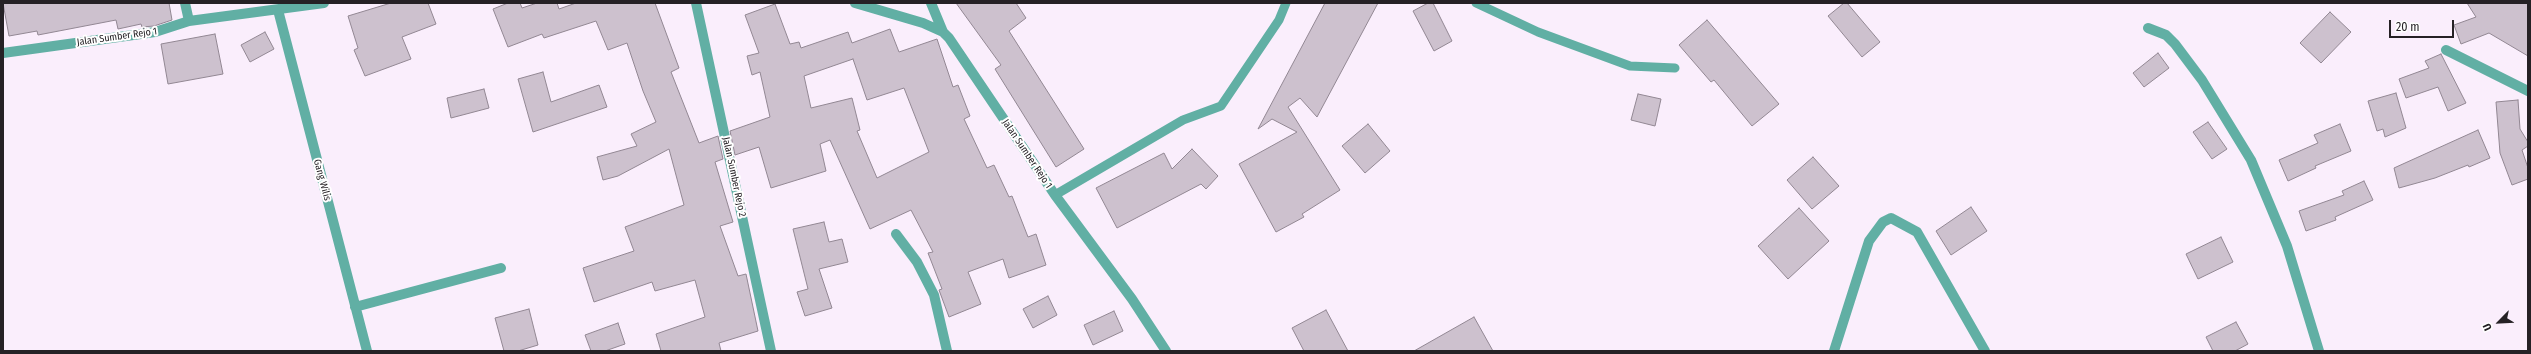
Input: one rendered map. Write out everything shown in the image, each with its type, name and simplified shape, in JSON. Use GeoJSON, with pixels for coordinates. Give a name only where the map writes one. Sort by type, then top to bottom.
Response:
{"type":"FeatureCollection","features":[{"type":"Feature","properties":{"kind":"street"},"geometry":{"type":"LineString","coordinates":[[185,3],[189,21]]}},
{"type":"Feature","properties":{"kind":"street","name":"Jalan Sumber Rejo 1"},"geometry":{"type":"LineString","coordinates":[[3,52],[156,32],[189,21],[324,3]]}},
{"type":"Feature","properties":{"kind":"street","name":"Jalan Sumber Rejo 2"},"geometry":{"type":"LineString","coordinates":[[696,3],[771,351]]}},
{"type":"Feature","properties":{"kind":"street","name":"Jalan Sumber Rejo 1"},"geometry":{"type":"LineString","coordinates":[[855,3],[923,23],[943,32],[954,44],[1055,195],[1132,299],[1166,351]]}},
{"type":"Feature","properties":{"kind":"street"},"geometry":{"type":"LineString","coordinates":[[931,3],[943,32]]}},
{"type":"Feature","properties":{"kind":"street","name":"Gang Wilis"},"geometry":{"type":"LineString","coordinates":[[278,10],[367,351]]}},
{"type":"Feature","properties":{"kind":"street"},"geometry":{"type":"LineString","coordinates":[[2148,28],[2166,35],[2175,44],[2202,80],[2251,160],[2287,246],[2319,351]]}},
{"type":"Feature","properties":{"kind":"street"},"geometry":{"type":"LineString","coordinates":[[2446,50],[2528,91]]}},
{"type":"Feature","properties":{"kind":"street"},"geometry":{"type":"LineString","coordinates":[[1834,351],[1869,241],[1883,222],[1891,218],[1917,232],[1985,351]]}},
{"type":"Feature","properties":{"kind":"street"},"geometry":{"type":"LineString","coordinates":[[896,234],[917,262],[934,295],[947,351]]}},
{"type":"Feature","properties":{"kind":"street"},"geometry":{"type":"LineString","coordinates":[[355,307],[501,268]]}},
{"type":"Feature","properties":{"kind":"lane"},"geometry":{"type":"LineString","coordinates":[[1055,195],[1183,120],[1220,106],[1279,20],[1286,3]]}},
{"type":"Feature","properties":{"kind":"lane"},"geometry":{"type":"LineString","coordinates":[[1476,3],[1538,32],[1630,66],[1675,68]]}},
{"type":"Feature","properties":{"kind":"building"},"geometry":{"type":"Polygon","coordinates":[[[3,3],[169,3],[172,20],[154,26],[142,27],[141,24],[118,29],[116,20],[38,35],[37,31],[9,36],[3,3]]]}},
{"type":"Feature","properties":{"kind":"building"},"geometry":{"type":"Polygon","coordinates":[[[391,3],[428,3],[436,24],[402,37],[411,59],[365,76],[354,50],[358,48],[348,16],[391,3]]]}},
{"type":"Feature","properties":{"kind":"building"},"geometry":{"type":"Polygon","coordinates":[[[508,3],[520,3],[522,8],[537,3],[557,3],[559,9],[576,3],[655,3],[679,68],[671,72],[699,143],[718,136],[723,159],[715,162],[733,222],[720,226],[738,276],[746,274],[758,331],[719,343],[721,351],[661,351],[656,334],[705,317],[695,280],[655,291],[652,282],[594,302],[583,268],[634,251],[625,227],[684,205],[669,149],[618,176],[603,180],[597,157],[637,146],[631,134],[656,122],[643,91],[627,43],[608,50],[596,21],[544,38],[542,34],[508,47],[493,9],[508,3]]]}},
{"type":"Feature","properties":{"kind":"building"},"geometry":{"type":"Polygon","coordinates":[[[956,3],[1016,3],[1026,18],[1009,31],[1084,149],[1056,167],[995,69],[1001,65],[956,3]]]}},
{"type":"Feature","properties":{"kind":"building"},"geometry":{"type":"Polygon","coordinates":[[[1325,3],[1378,3],[1317,117],[1300,98],[1288,107],[1340,190],[1302,214],[1304,217],[1276,232],[1239,164],[1297,132],[1272,119],[1258,129],[1325,3]]]}},
{"type":"Feature","properties":{"kind":"building"},"geometry":{"type":"Polygon","coordinates":[[[1428,3],[1433,3],[1452,41],[1434,51],[1413,11],[1428,3]]]}},
{"type":"Feature","properties":{"kind":"building"},"geometry":{"type":"Polygon","coordinates":[[[1844,3],[1847,3],[1880,42],[1862,57],[1828,16],[1844,3]]]}},
{"type":"Feature","properties":{"kind":"building"},"geometry":{"type":"Polygon","coordinates":[[[2467,3],[2528,3],[2528,56],[2489,33],[2461,44],[2454,25],[2476,17],[2467,3]]]}},
{"type":"Feature","properties":{"kind":"building"},"geometry":{"type":"Polygon","coordinates":[[[775,4],[790,44],[799,42],[801,48],[848,32],[852,43],[890,29],[899,52],[937,39],[953,87],[958,85],[970,116],[964,119],[987,168],[994,165],[1009,197],[1012,196],[1028,237],[1036,234],[1046,265],[1009,278],[1003,259],[968,272],[981,304],[949,317],[939,290],[942,289],[928,253],[933,252],[911,210],[870,229],[830,140],[820,144],[826,171],[771,188],[759,147],[735,155],[730,131],[770,117],[760,72],[752,75],[747,56],[759,53],[745,15],[775,4]],[[853,59],[804,76],[811,108],[852,98],[860,130],[857,131],[877,178],[929,152],[904,88],[867,100],[853,59]]]}},
{"type":"Feature","properties":{"kind":"building"},"geometry":{"type":"Polygon","coordinates":[[[2330,12],[2351,32],[2321,63],[2300,43],[2330,12]]]}},
{"type":"Feature","properties":{"kind":"building"},"geometry":{"type":"Polygon","coordinates":[[[1707,20],[1779,104],[1752,126],[1714,80],[1711,82],[1679,45],[1707,20]]]}},
{"type":"Feature","properties":{"kind":"building"},"geometry":{"type":"Polygon","coordinates":[[[265,32],[274,49],[250,62],[241,45],[265,32]]]}},
{"type":"Feature","properties":{"kind":"building"},"geometry":{"type":"Polygon","coordinates":[[[215,34],[223,74],[168,84],[161,44],[215,34]]]}},
{"type":"Feature","properties":{"kind":"building"},"geometry":{"type":"Polygon","coordinates":[[[2158,53],[2169,68],[2144,87],[2133,73],[2158,53]]]}},
{"type":"Feature","properties":{"kind":"building"},"geometry":{"type":"Polygon","coordinates":[[[2441,54],[2466,103],[2448,111],[2438,87],[2406,98],[2399,79],[2429,68],[2425,61],[2441,54]]]}},
{"type":"Feature","properties":{"kind":"building"},"geometry":{"type":"Polygon","coordinates":[[[543,72],[551,102],[599,85],[607,107],[533,132],[518,79],[543,72]]]}},
{"type":"Feature","properties":{"kind":"building"},"geometry":{"type":"Polygon","coordinates":[[[484,89],[489,108],[451,118],[447,98],[484,89]]]}},
{"type":"Feature","properties":{"kind":"building"},"geometry":{"type":"Polygon","coordinates":[[[2396,93],[2406,128],[2385,137],[2383,129],[2377,131],[2368,101],[2396,93]]]}},
{"type":"Feature","properties":{"kind":"building"},"geometry":{"type":"Polygon","coordinates":[[[1638,94],[1661,99],[1655,126],[1631,120],[1638,94]]]}},
{"type":"Feature","properties":{"kind":"building"},"geometry":{"type":"Polygon","coordinates":[[[2518,100],[2520,129],[2528,142],[2528,146],[2522,150],[2528,168],[2528,179],[2512,185],[2500,153],[2496,102],[2518,100]]]}},
{"type":"Feature","properties":{"kind":"building"},"geometry":{"type":"Polygon","coordinates":[[[2208,122],[2227,149],[2212,159],[2193,132],[2208,122]]]}},
{"type":"Feature","properties":{"kind":"building"},"geometry":{"type":"Polygon","coordinates":[[[1368,124],[1390,151],[1365,173],[1342,146],[1368,124]]]}},
{"type":"Feature","properties":{"kind":"building"},"geometry":{"type":"Polygon","coordinates":[[[2340,124],[2351,151],[2315,166],[2316,168],[2288,181],[2279,160],[2318,143],[2314,135],[2340,124]]]}},
{"type":"Feature","properties":{"kind":"building"},"geometry":{"type":"Polygon","coordinates":[[[2478,130],[2490,158],[2469,167],[2468,165],[2435,178],[2399,188],[2394,168],[2478,130]]]}},
{"type":"Feature","properties":{"kind":"building"},"geometry":{"type":"Polygon","coordinates":[[[1192,149],[1218,176],[1206,189],[1201,184],[1117,228],[1096,188],[1164,153],[1172,169],[1192,149]]]}},
{"type":"Feature","properties":{"kind":"building"},"geometry":{"type":"Polygon","coordinates":[[[1813,157],[1839,186],[1812,209],[1787,180],[1813,157]]]}},
{"type":"Feature","properties":{"kind":"building"},"geometry":{"type":"Polygon","coordinates":[[[2364,181],[2373,200],[2335,217],[2336,220],[2306,231],[2299,211],[2344,195],[2342,191],[2364,181]]]}},
{"type":"Feature","properties":{"kind":"building"},"geometry":{"type":"Polygon","coordinates":[[[1971,207],[1987,231],[1951,255],[1936,231],[1971,207]]]}},
{"type":"Feature","properties":{"kind":"building"},"geometry":{"type":"Polygon","coordinates":[[[1799,208],[1829,241],[1788,279],[1758,246],[1799,208]]]}},
{"type":"Feature","properties":{"kind":"building"},"geometry":{"type":"Polygon","coordinates":[[[824,222],[829,242],[842,239],[848,262],[819,269],[832,308],[805,316],[797,292],[808,289],[793,229],[824,222]]]}},
{"type":"Feature","properties":{"kind":"building"},"geometry":{"type":"Polygon","coordinates":[[[2221,237],[2233,262],[2198,279],[2186,254],[2221,237]]]}},
{"type":"Feature","properties":{"kind":"building"},"geometry":{"type":"Polygon","coordinates":[[[1048,296],[1057,315],[1033,328],[1023,309],[1048,296]]]}},
{"type":"Feature","properties":{"kind":"building"},"geometry":{"type":"Polygon","coordinates":[[[529,309],[538,345],[518,351],[504,351],[495,318],[529,309]]]}},
{"type":"Feature","properties":{"kind":"building"},"geometry":{"type":"Polygon","coordinates":[[[1326,310],[1348,351],[1304,351],[1292,328],[1326,310]]]}},
{"type":"Feature","properties":{"kind":"building"},"geometry":{"type":"Polygon","coordinates":[[[1114,311],[1123,331],[1093,345],[1084,325],[1114,311]]]}},
{"type":"Feature","properties":{"kind":"building"},"geometry":{"type":"Polygon","coordinates":[[[1474,317],[1493,351],[1414,351],[1474,317]]]}},
{"type":"Feature","properties":{"kind":"building"},"geometry":{"type":"Polygon","coordinates":[[[2236,322],[2248,344],[2235,351],[2213,351],[2206,337],[2236,322]]]}},
{"type":"Feature","properties":{"kind":"building"},"geometry":{"type":"Polygon","coordinates":[[[618,323],[625,344],[605,351],[591,351],[585,335],[618,323]]]}}]}
